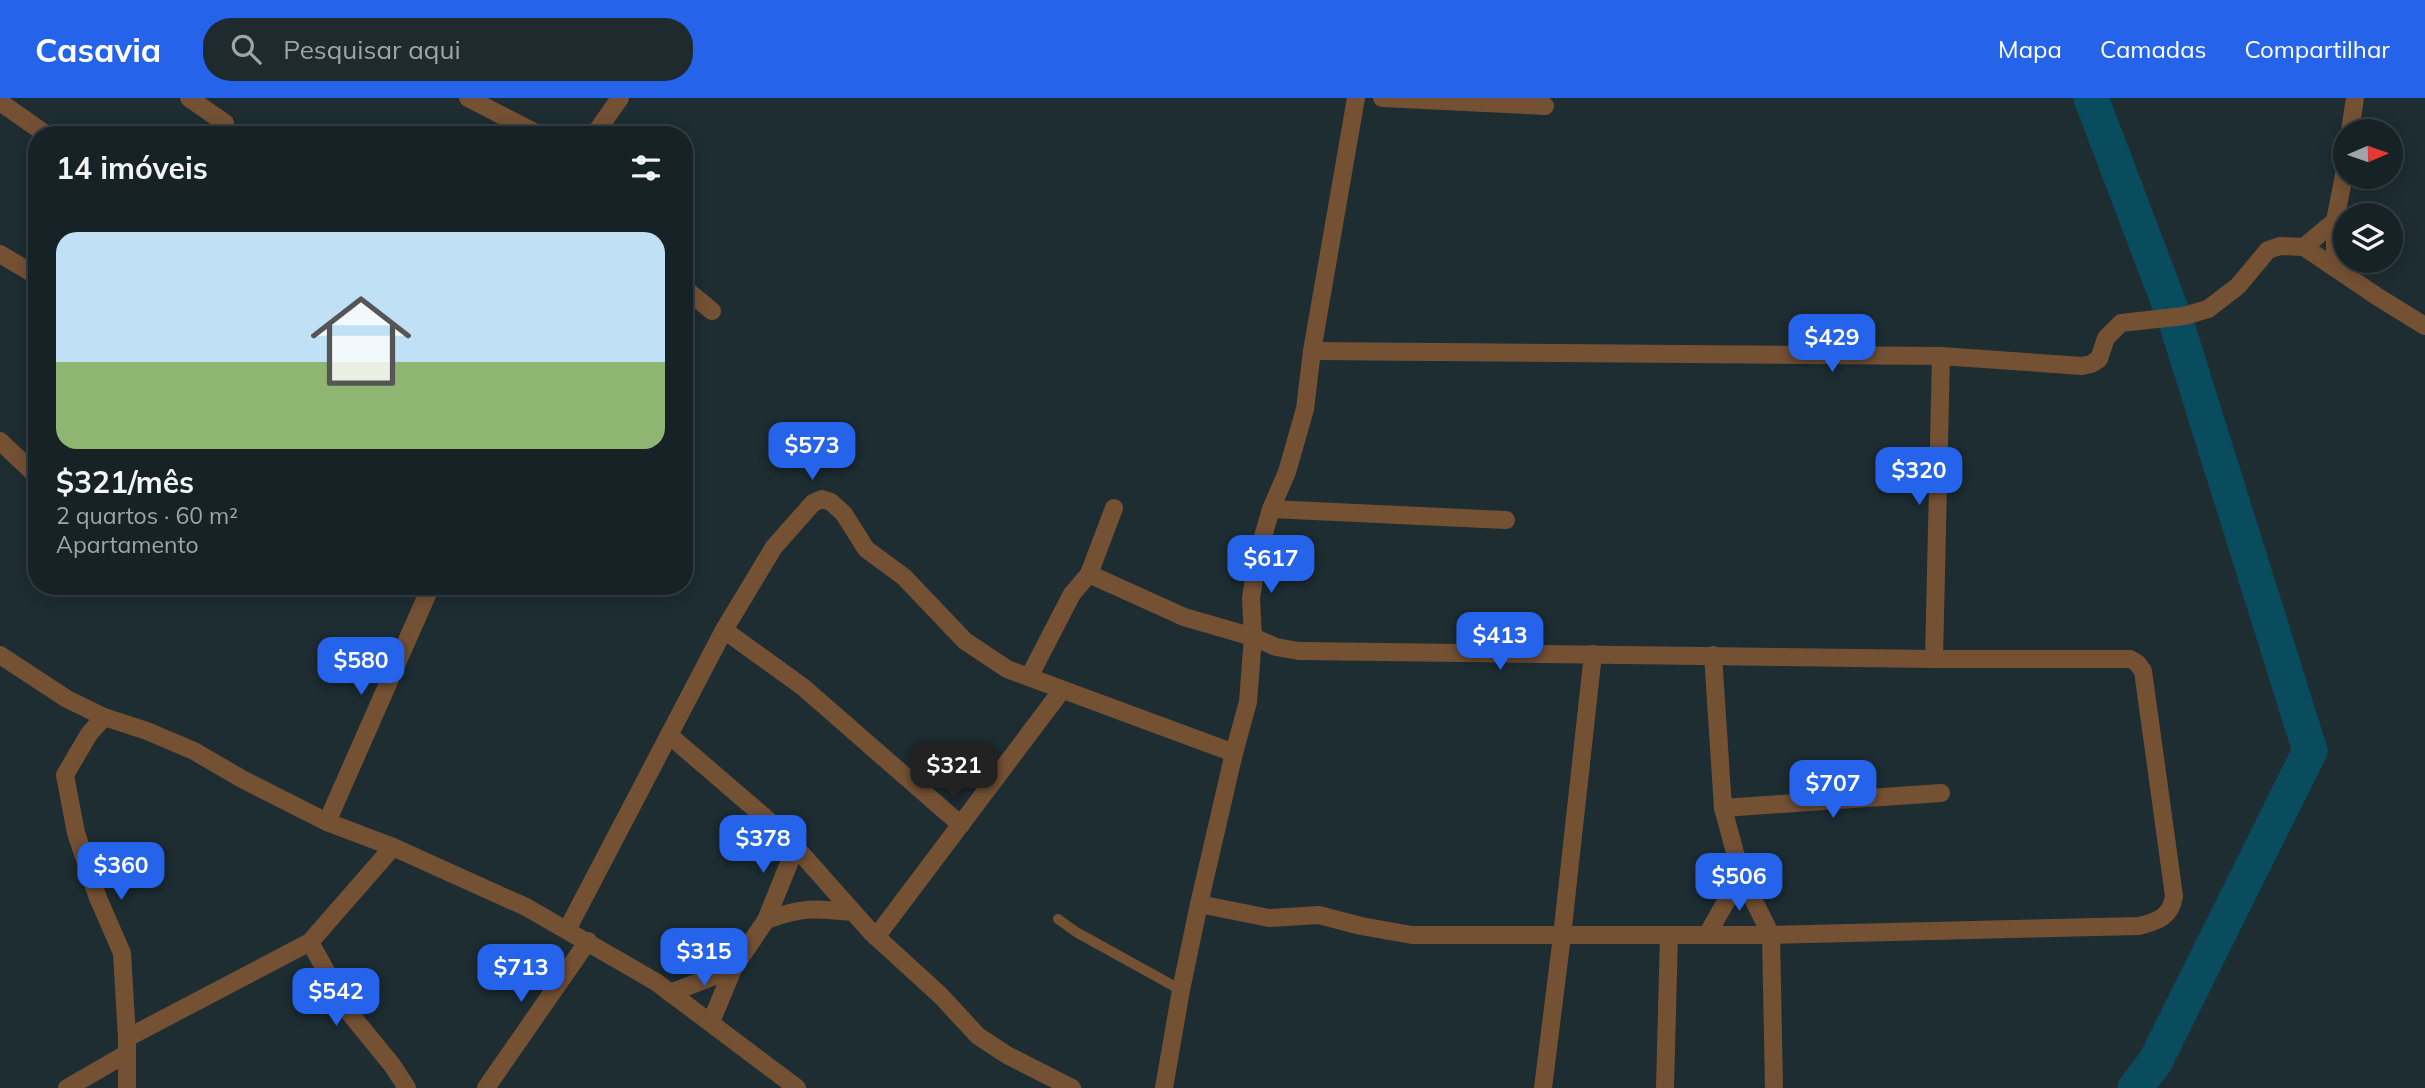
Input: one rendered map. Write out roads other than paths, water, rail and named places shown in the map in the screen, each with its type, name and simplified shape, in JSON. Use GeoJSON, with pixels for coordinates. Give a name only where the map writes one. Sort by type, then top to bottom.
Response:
{"type":"FeatureCollection","features":[{"type":"Feature","properties":{"kind":"street"},"geometry":{"type":"LineString","coordinates":[[189,98],[225,123]]}},
{"type":"Feature","properties":{"kind":"street"},"geometry":{"type":"LineString","coordinates":[[468,98],[522,126]]}},
{"type":"Feature","properties":{"kind":"street"},"geometry":{"type":"LineString","coordinates":[[600,126],[620,98]]}},
{"type":"Feature","properties":{"kind":"street"},"geometry":{"type":"LineString","coordinates":[[1165,1088],[1199,904],[1248,702],[1253,637],[1251,598],[1258,554],[1271,509],[1287,472],[1305,409],[1312,351],[1356,98]]}},
{"type":"Feature","properties":{"kind":"street"},"geometry":{"type":"LineString","coordinates":[[1382,98],[1545,106]]}},
{"type":"Feature","properties":{"kind":"street"},"geometry":{"type":"LineString","coordinates":[[2352,119],[2355,98]]}},
{"type":"Feature","properties":{"kind":"street"},"geometry":{"type":"LineString","coordinates":[[0,102],[34,126]]}},
{"type":"Feature","properties":{"kind":"street"},"geometry":{"type":"LineString","coordinates":[[2304,247],[2333,223]]}},
{"type":"Feature","properties":{"kind":"street"},"geometry":{"type":"LineString","coordinates":[[1312,351],[1941,356],[2070,366],[2091,364],[2099,359],[2112,330],[2121,323],[2184,316],[2208,309],[2238,286],[2268,250],[2280,246],[2304,247],[2333,265]]}},
{"type":"Feature","properties":{"kind":"street"},"geometry":{"type":"LineString","coordinates":[[0,254],[28,270]]}},
{"type":"Feature","properties":{"kind":"street"},"geometry":{"type":"LineString","coordinates":[[2344,273],[2425,326]]}},
{"type":"Feature","properties":{"kind":"street"},"geometry":{"type":"LineString","coordinates":[[693,295],[712,310]]}},
{"type":"Feature","properties":{"kind":"street"},"geometry":{"type":"LineString","coordinates":[[1934,659],[1941,356]]}},
{"type":"Feature","properties":{"kind":"street"},"geometry":{"type":"LineString","coordinates":[[0,440],[28,467]]}},
{"type":"Feature","properties":{"kind":"street"},"geometry":{"type":"LineString","coordinates":[[567,930],[724,630],[774,547],[813,503],[822,499],[831,502],[844,514],[866,549],[904,577],[965,641],[1007,670],[1234,753]]}},
{"type":"Feature","properties":{"kind":"street"},"geometry":{"type":"LineString","coordinates":[[1028,677],[1072,594],[1089,574],[1114,508]]}},
{"type":"Feature","properties":{"kind":"street"},"geometry":{"type":"LineString","coordinates":[[1271,509],[1506,520]]}},
{"type":"Feature","properties":{"kind":"street"},"geometry":{"type":"LineString","coordinates":[[1089,574],[1184,617],[1253,637],[1276,647],[1299,650],[1934,659],[2130,659],[2143,671],[2174,896],[2172,907],[2159,920],[2139,926],[1771,935],[1412,935],[1319,915],[1306,918],[1269,918],[1199,904]]}},
{"type":"Feature","properties":{"kind":"street"},"geometry":{"type":"LineString","coordinates":[[327,822],[427,595]]}},
{"type":"Feature","properties":{"kind":"street"},"geometry":{"type":"LineString","coordinates":[[724,630],[803,687],[961,825]]}},
{"type":"Feature","properties":{"kind":"street"},"geometry":{"type":"LineString","coordinates":[[1543,1088],[1593,654]]}},
{"type":"Feature","properties":{"kind":"street"},"geometry":{"type":"LineString","coordinates":[[1713,654],[1723,808],[1741,875],[1771,935],[1774,1088]]}},
{"type":"Feature","properties":{"kind":"street"},"geometry":{"type":"LineString","coordinates":[[0,655],[67,699],[104,717],[194,751],[327,822],[393,847],[526,907],[670,993],[797,1088]]}},
{"type":"Feature","properties":{"kind":"street"},"geometry":{"type":"LineString","coordinates":[[876,937],[1062,690]]}},
{"type":"Feature","properties":{"kind":"street"},"geometry":{"type":"LineString","coordinates":[[104,717],[89,734],[65,775],[76,833],[98,898],[122,953],[127,1088]]}},
{"type":"Feature","properties":{"kind":"street"},"geometry":{"type":"LineString","coordinates":[[669,735],[796,846],[876,937],[941,996],[978,1036],[1007,1055],[1072,1088]]}},
{"type":"Feature","properties":{"kind":"street"},"geometry":{"type":"LineString","coordinates":[[1723,808],[1941,793]]}},
{"type":"Feature","properties":{"kind":"street"},"geometry":{"type":"LineString","coordinates":[[711,1023],[733,969],[766,920],[796,846]]}},
{"type":"Feature","properties":{"kind":"street"},"geometry":{"type":"LineString","coordinates":[[66,1088],[126,1046],[310,942],[393,847]]}},
{"type":"Feature","properties":{"kind":"street"},"geometry":{"type":"LineString","coordinates":[[1707,935],[1741,875]]}},
{"type":"Feature","properties":{"kind":"street"},"geometry":{"type":"LineString","coordinates":[[766,920],[804,909],[853,912]]}},
{"type":"Feature","properties":{"kind":"street"},"geometry":{"type":"LineString","coordinates":[[1665,1088],[1669,935]]}},
{"type":"Feature","properties":{"kind":"street"},"geometry":{"type":"LineString","coordinates":[[310,942],[348,1011],[407,1088]]}},
{"type":"Feature","properties":{"kind":"street"},"geometry":{"type":"LineString","coordinates":[[486,1088],[588,942]]}},
{"type":"Feature","properties":{"kind":"street"},"geometry":{"type":"LineString","coordinates":[[670,993],[733,969]]}},
{"type":"Feature","properties":{"kind":"lane"},"geometry":{"type":"LineString","coordinates":[[1058,919],[1076,932],[1181,990]]}},
{"type":"Feature","properties":{"kind":"waterway"},"geometry":{"type":"LineString","coordinates":[[2091,98],[2176,322],[2310,751],[2155,1062],[2135,1088]]}}]}
